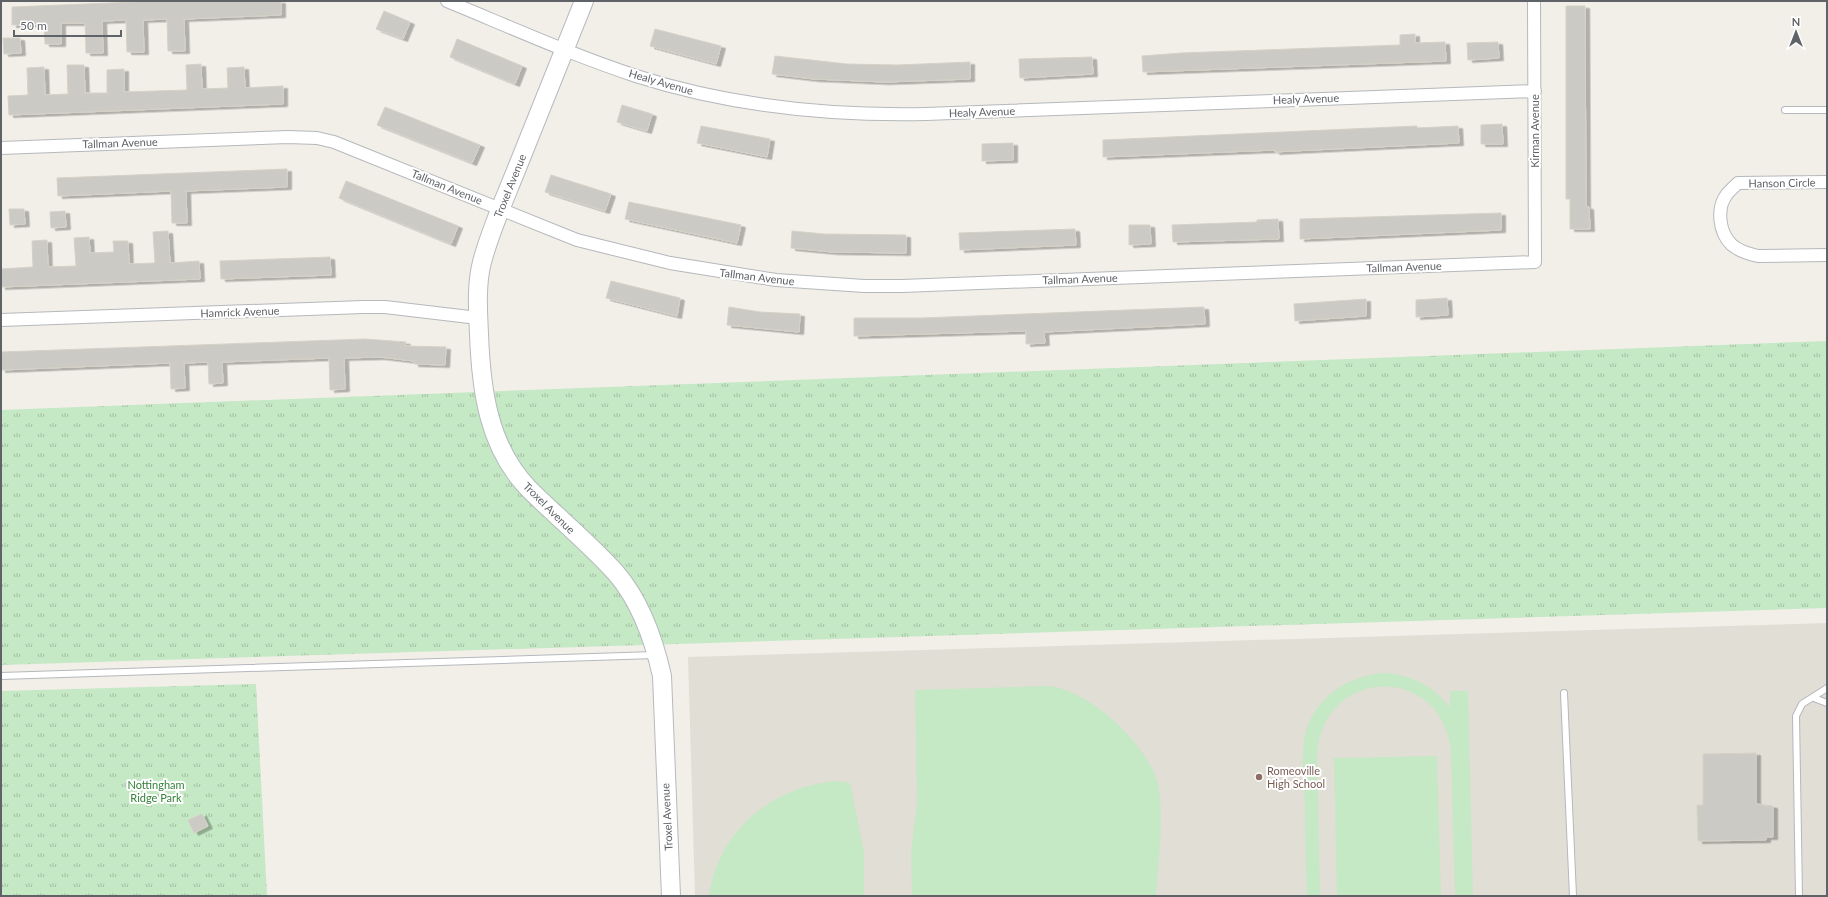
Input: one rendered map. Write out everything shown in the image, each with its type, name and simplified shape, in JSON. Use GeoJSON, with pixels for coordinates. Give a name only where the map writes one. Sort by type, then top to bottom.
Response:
{"type":"FeatureCollection","features":[{"type":"Feature","properties":{"kind":"street","name":"Healy Avenue"},"geometry":{"type":"LineString","coordinates":[[447,1],[636,76],[715,96],[785,108],[848,114],[926,114],[1535,90]]}},
{"type":"Feature","properties":{"kind":"street","name":"Troxel Avenue"},"geometry":{"type":"LineString","coordinates":[[584,1],[501,209],[482,264],[478,294],[480,374],[488,419],[505,456],[527,487],[616,573],[631,594],[644,620],[657,655],[662,676],[671,896]]}},
{"type":"Feature","properties":{"kind":"street","name":"Kirman Avenue"},"geometry":{"type":"LineString","coordinates":[[1534,1],[1535,262]]}},
{"type":"Feature","properties":{"kind":"street","name":"Tallman Avenue"},"geometry":{"type":"LineString","coordinates":[[1,148],[288,137],[317,138],[361,152],[577,240],[670,263],[776,280],[864,286],[902,286],[1535,262]]}},
{"type":"Feature","properties":{"kind":"street","name":"Hanson Circle"},"geometry":{"type":"LineString","coordinates":[[1827,182],[1738,183],[1726,194],[1720,213],[1726,237],[1732,246],[1749,254],[1758,256],[1827,255]]}},
{"type":"Feature","properties":{"kind":"street","name":"Hamrick Avenue"},"geometry":{"type":"LineString","coordinates":[[1,320],[363,307],[478,318]]}},
{"type":"Feature","properties":{"kind":"lane"},"geometry":{"type":"LineString","coordinates":[[1785,110],[1827,110]]}},
{"type":"Feature","properties":{"kind":"lane"},"geometry":{"type":"LineString","coordinates":[[1,676],[657,655]]}},
{"type":"Feature","properties":{"kind":"lane"},"geometry":{"type":"LineString","coordinates":[[1799,896],[1796,716],[1802,704],[1814,698],[1827,688]]}},
{"type":"Feature","properties":{"kind":"lane"},"geometry":{"type":"LineString","coordinates":[[1564,693],[1573,896]]}},
{"type":"Feature","properties":{"kind":"lane"},"geometry":{"type":"LineString","coordinates":[[1814,698],[1827,703]]}},
{"type":"Feature","properties":{"kind":"shaded area","name":"Romeoville High School"},"geometry":{"type":"Polygon","coordinates":[[[1827,623],[1827,896],[695,896],[688,657],[1827,623]]]}},
{"type":"Feature","properties":{"kind":"green space"},"geometry":{"type":"Polygon","coordinates":[[[1827,341],[1827,608],[1,665],[1,410],[1827,341]]]}},
{"type":"Feature","properties":{"kind":"green space"},"geometry":{"type":"Polygon","coordinates":[[[1382,673],[1411,678],[1420,682],[1436,693],[1450,707],[1450,691],[1468,691],[1473,896],[1455,896],[1451,752],[1443,723],[1428,703],[1407,690],[1384,687],[1360,691],[1340,704],[1324,725],[1317,754],[1320,896],[1307,896],[1303,757],[1304,741],[1308,727],[1313,714],[1321,703],[1331,694],[1342,686],[1355,680],[1368,675],[1382,673]]]}},
{"type":"Feature","properties":{"kind":"green space","name":"Nottingham Ridge Park"},"geometry":{"type":"Polygon","coordinates":[[[256,684],[267,896],[1,896],[1,691],[256,684]]]}},
{"type":"Feature","properties":{"kind":"green space"},"geometry":{"type":"Polygon","coordinates":[[[1049,686],[1065,690],[1081,697],[1098,708],[1129,735],[1151,766],[1157,781],[1161,822],[1156,896],[912,896],[911,852],[917,803],[915,690],[1049,686]]]}},
{"type":"Feature","properties":{"kind":"green space"},"geometry":{"type":"Polygon","coordinates":[[[1437,756],[1441,896],[1337,896],[1334,758],[1437,756]]]}},
{"type":"Feature","properties":{"kind":"green space"},"geometry":{"type":"Polygon","coordinates":[[[838,781],[850,783],[864,853],[864,896],[709,896],[715,872],[724,851],[737,832],[753,815],[771,802],[792,791],[814,784],[838,781]]]}},
{"type":"Feature","properties":{"kind":"building"},"geometry":{"type":"Polygon","coordinates":[[[158,1],[281,1],[281,15],[184,19],[185,51],[168,51],[167,19],[143,20],[144,52],[127,52],[126,20],[102,21],[103,53],[86,53],[85,23],[61,23],[61,44],[45,44],[44,24],[12,25],[12,7],[158,1]]]}},
{"type":"Feature","properties":{"kind":"building"},"geometry":{"type":"Polygon","coordinates":[[[1566,6],[1585,6],[1586,207],[1589,207],[1590,229],[1570,229],[1570,199],[1566,199],[1566,6]]]}},
{"type":"Feature","properties":{"kind":"building"},"geometry":{"type":"Polygon","coordinates":[[[384,11],[410,22],[403,39],[376,29],[384,11]]]}},
{"type":"Feature","properties":{"kind":"building"},"geometry":{"type":"Polygon","coordinates":[[[655,29],[721,46],[716,64],[650,46],[655,29]]]}},
{"type":"Feature","properties":{"kind":"building"},"geometry":{"type":"Polygon","coordinates":[[[1415,34],[1415,43],[1445,42],[1446,61],[1143,72],[1142,56],[1181,53],[1400,45],[1400,35],[1415,34]]]}},
{"type":"Feature","properties":{"kind":"building"},"geometry":{"type":"Polygon","coordinates":[[[3,38],[20,38],[21,53],[4,54],[3,38]]]}},
{"type":"Feature","properties":{"kind":"building"},"geometry":{"type":"Polygon","coordinates":[[[457,39],[522,66],[515,84],[450,57],[457,39]]]}},
{"type":"Feature","properties":{"kind":"building"},"geometry":{"type":"Polygon","coordinates":[[[1498,42],[1499,58],[1468,60],[1467,43],[1498,42]]]}},
{"type":"Feature","properties":{"kind":"building"},"geometry":{"type":"Polygon","coordinates":[[[775,56],[847,64],[897,65],[970,62],[970,79],[885,82],[814,79],[772,74],[775,56]]]}},
{"type":"Feature","properties":{"kind":"building"},"geometry":{"type":"Polygon","coordinates":[[[1092,57],[1093,74],[1020,78],[1019,59],[1092,57]]]}},
{"type":"Feature","properties":{"kind":"building"},"geometry":{"type":"Polygon","coordinates":[[[201,64],[202,89],[228,88],[227,68],[244,67],[245,88],[283,86],[283,104],[9,115],[8,96],[28,95],[27,68],[44,67],[45,95],[68,94],[67,65],[84,65],[85,93],[107,93],[107,70],[124,69],[124,92],[187,90],[186,65],[201,64]]]}},
{"type":"Feature","properties":{"kind":"building"},"geometry":{"type":"Polygon","coordinates":[[[622,105],[652,114],[647,131],[617,122],[622,105]]]}},
{"type":"Feature","properties":{"kind":"building"},"geometry":{"type":"Polygon","coordinates":[[[385,107],[480,145],[472,163],[377,125],[385,107]]]}},
{"type":"Feature","properties":{"kind":"building"},"geometry":{"type":"Polygon","coordinates":[[[1502,124],[1503,144],[1481,144],[1481,125],[1502,124]]]}},
{"type":"Feature","properties":{"kind":"building"},"geometry":{"type":"Polygon","coordinates":[[[701,126],[770,139],[767,157],[697,143],[701,126]]]}},
{"type":"Feature","properties":{"kind":"building"},"geometry":{"type":"Polygon","coordinates":[[[1417,126],[1417,128],[1458,126],[1459,143],[1275,152],[1275,150],[1103,157],[1103,140],[1417,126]]]}},
{"type":"Feature","properties":{"kind":"building"},"geometry":{"type":"Polygon","coordinates":[[[1013,143],[1013,160],[982,161],[982,144],[1013,143]]]}},
{"type":"Feature","properties":{"kind":"building"},"geometry":{"type":"Polygon","coordinates":[[[287,169],[287,187],[186,191],[187,223],[172,223],[171,191],[58,196],[57,178],[287,169]]]}},
{"type":"Feature","properties":{"kind":"building"},"geometry":{"type":"Polygon","coordinates":[[[551,175],[611,194],[605,211],[545,192],[551,175]]]}},
{"type":"Feature","properties":{"kind":"building"},"geometry":{"type":"Polygon","coordinates":[[[346,181],[458,226],[451,244],[339,198],[346,181]]]}},
{"type":"Feature","properties":{"kind":"building"},"geometry":{"type":"Polygon","coordinates":[[[629,202],[741,225],[737,243],[625,219],[629,202]]]}},
{"type":"Feature","properties":{"kind":"building"},"geometry":{"type":"Polygon","coordinates":[[[9,209],[24,209],[25,224],[10,225],[9,209]]]}},
{"type":"Feature","properties":{"kind":"building"},"geometry":{"type":"Polygon","coordinates":[[[65,211],[66,227],[51,228],[50,212],[65,211]]]}},
{"type":"Feature","properties":{"kind":"building"},"geometry":{"type":"Polygon","coordinates":[[[1501,213],[1501,230],[1300,239],[1300,219],[1501,213]]]}},
{"type":"Feature","properties":{"kind":"building"},"geometry":{"type":"Polygon","coordinates":[[[1278,219],[1279,239],[1173,242],[1172,225],[1257,222],[1257,220],[1278,219]]]}},
{"type":"Feature","properties":{"kind":"building"},"geometry":{"type":"Polygon","coordinates":[[[1129,225],[1150,225],[1151,244],[1129,245],[1129,225]]]}},
{"type":"Feature","properties":{"kind":"building"},"geometry":{"type":"Polygon","coordinates":[[[1075,229],[1076,245],[960,250],[959,233],[1075,229]]]}},
{"type":"Feature","properties":{"kind":"building"},"geometry":{"type":"Polygon","coordinates":[[[168,231],[170,263],[199,261],[200,279],[1,287],[1,269],[33,267],[32,241],[47,240],[48,267],[76,266],[74,238],[89,237],[90,253],[114,252],[113,241],[128,241],[129,264],[155,263],[153,232],[168,231]]]}},
{"type":"Feature","properties":{"kind":"building"},"geometry":{"type":"Polygon","coordinates":[[[792,231],[824,234],[906,235],[906,253],[833,252],[791,248],[792,231]]]}},
{"type":"Feature","properties":{"kind":"building"},"geometry":{"type":"Polygon","coordinates":[[[330,257],[331,275],[221,279],[220,261],[330,257]]]}},
{"type":"Feature","properties":{"kind":"building"},"geometry":{"type":"Polygon","coordinates":[[[611,281],[680,298],[677,316],[606,298],[611,281]]]}},
{"type":"Feature","properties":{"kind":"building"},"geometry":{"type":"Polygon","coordinates":[[[1447,298],[1448,315],[1416,317],[1416,300],[1447,298]]]}},
{"type":"Feature","properties":{"kind":"building"},"geometry":{"type":"Polygon","coordinates":[[[1366,299],[1366,316],[1295,321],[1294,304],[1366,299]]]}},
{"type":"Feature","properties":{"kind":"building"},"geometry":{"type":"Polygon","coordinates":[[[729,307],[760,312],[800,314],[799,332],[727,325],[729,307]]]}},
{"type":"Feature","properties":{"kind":"building"},"geometry":{"type":"Polygon","coordinates":[[[1204,307],[1205,324],[1044,332],[1045,343],[1026,344],[1026,331],[854,336],[854,318],[922,318],[1204,307]]]}},
{"type":"Feature","properties":{"kind":"building"},"geometry":{"type":"Polygon","coordinates":[[[365,339],[406,342],[405,346],[446,347],[445,365],[414,364],[414,361],[380,357],[344,358],[345,389],[330,390],[329,358],[222,362],[223,383],[209,384],[208,362],[184,363],[185,388],[171,389],[170,363],[1,370],[1,352],[365,339]]]}},
{"type":"Feature","properties":{"kind":"building"},"geometry":{"type":"Polygon","coordinates":[[[1756,753],[1756,804],[1773,806],[1773,837],[1766,837],[1766,840],[1698,841],[1697,805],[1703,805],[1703,754],[1756,753]]]}},
{"type":"Feature","properties":{"kind":"building"},"geometry":{"type":"Polygon","coordinates":[[[202,814],[208,826],[194,833],[188,820],[202,814]]]}},
{"type":"Feature","properties":{"kind":"place","name":"Romeoville High School"},"geometry":{"type":"Point","coordinates":[1259,777]}}]}
